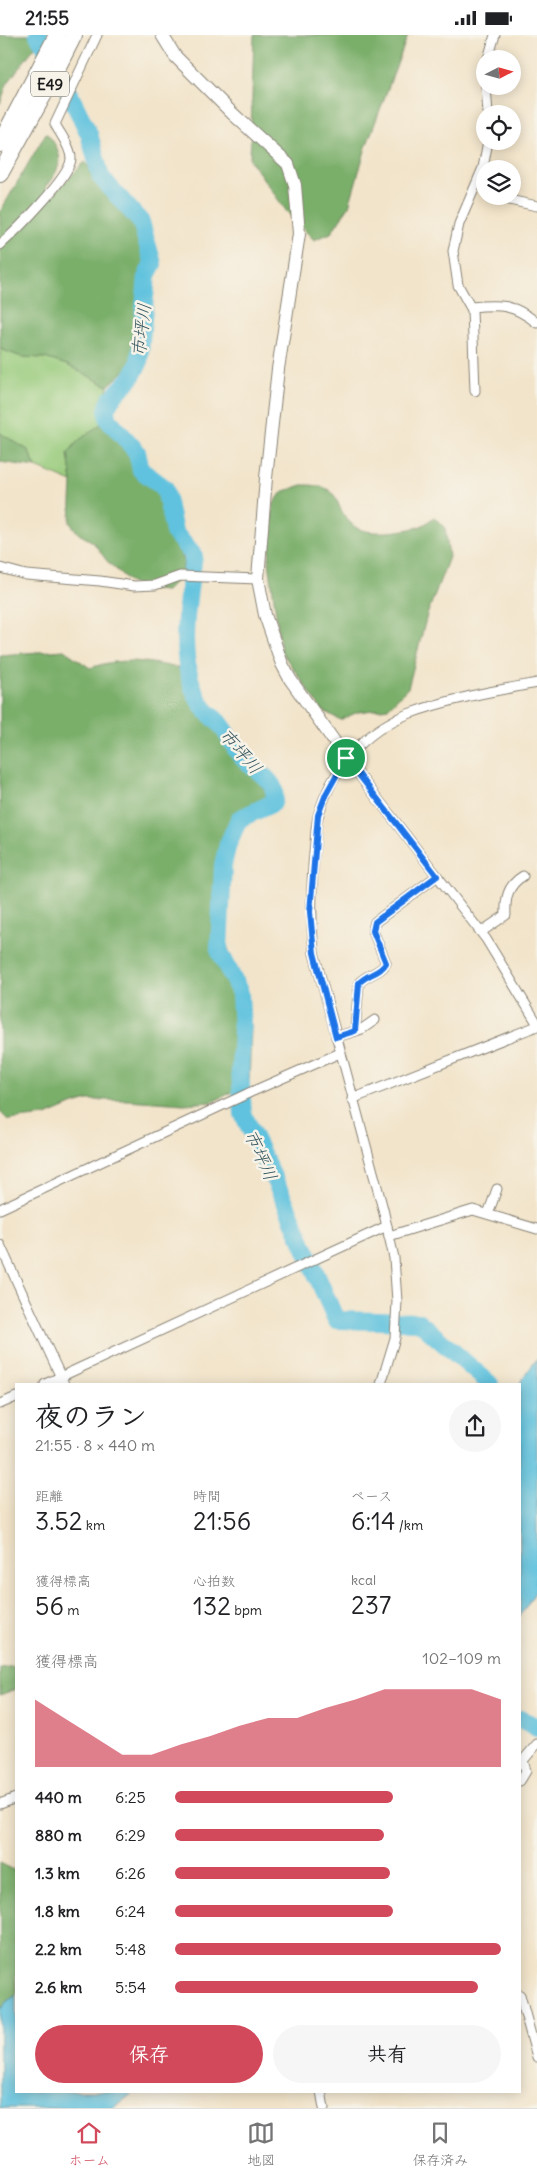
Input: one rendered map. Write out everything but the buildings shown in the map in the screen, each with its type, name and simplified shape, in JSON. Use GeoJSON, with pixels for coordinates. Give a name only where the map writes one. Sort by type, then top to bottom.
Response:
{"type":"FeatureCollection","features":[{"type":"Feature","properties":{"kind":"highway","name":"E49"},"geometry":{"type":"LineString","coordinates":[[0,174],[16,130],[57,35]]}},
{"type":"Feature","properties":{"kind":"highway","name":"E49"},"geometry":{"type":"LineString","coordinates":[[0,144],[16,130],[74,35]]}},
{"type":"Feature","properties":{"kind":"street"},"geometry":{"type":"LineString","coordinates":[[0,245],[22,226],[66,172],[71,159],[68,147],[55,124],[97,35]]}},
{"type":"Feature","properties":{"kind":"street"},"geometry":{"type":"LineString","coordinates":[[162,35],[175,56],[233,114],[288,164],[295,185],[299,233],[278,369],[266,478],[258,579],[265,615],[282,664],[290,679],[346,758],[502,962],[537,1024],[352,1099]]}},
{"type":"Feature","properties":{"kind":"street"},"geometry":{"type":"LineString","coordinates":[[490,50],[494,35]]}},
{"type":"Feature","properties":{"kind":"street"},"geometry":{"type":"LineString","coordinates":[[475,391],[471,307],[458,285],[453,251],[459,224],[483,168],[486,150]]}},
{"type":"Feature","properties":{"kind":"street"},"geometry":{"type":"LineString","coordinates":[[521,203],[537,206]]}},
{"type":"Feature","properties":{"kind":"street"},"geometry":{"type":"LineString","coordinates":[[471,307],[507,306],[537,323]]}},
{"type":"Feature","properties":{"kind":"street"},"geometry":{"type":"LineString","coordinates":[[0,568],[26,575],[100,581],[134,586],[155,585],[180,576],[258,579]]}},
{"type":"Feature","properties":{"kind":"street"},"geometry":{"type":"LineString","coordinates":[[381,1383],[395,1338],[397,1280],[387,1226],[314,953],[310,912],[318,815],[326,794],[346,758],[378,730],[407,715],[451,701],[537,683]]}},
{"type":"Feature","properties":{"kind":"street"},"geometry":{"type":"LineString","coordinates":[[355,1031],[359,983],[386,963],[373,931],[375,922],[437,876]]}},
{"type":"Feature","properties":{"kind":"street"},"geometry":{"type":"LineString","coordinates":[[480,931],[506,915],[505,901],[509,891],[516,880],[523,876]]}},
{"type":"Feature","properties":{"kind":"street"},"geometry":{"type":"LineString","coordinates":[[336,1037],[355,1031],[375,1020]]}},
{"type":"Feature","properties":{"kind":"street"},"geometry":{"type":"LineString","coordinates":[[0,1209],[251,1091],[340,1053]]}},
{"type":"Feature","properties":{"kind":"street"},"geometry":{"type":"LineString","coordinates":[[488,1214],[497,1189]]}},
{"type":"Feature","properties":{"kind":"street"},"geometry":{"type":"LineString","coordinates":[[389,1236],[473,1210],[537,1229]]}},
{"type":"Feature","properties":{"kind":"street"},"geometry":{"type":"LineString","coordinates":[[49,1383],[62,1380],[387,1226]]}},
{"type":"Feature","properties":{"kind":"street"},"geometry":{"type":"LineString","coordinates":[[0,1245],[62,1380]]}},
{"type":"Feature","properties":{"kind":"street"},"geometry":{"type":"LineString","coordinates":[[0,1404],[15,1397]]}},
{"type":"Feature","properties":{"kind":"street"},"geometry":{"type":"LineString","coordinates":[[521,1779],[526,1771],[522,1762],[537,1744]]}},
{"type":"Feature","properties":{"kind":"street"},"geometry":{"type":"LineString","coordinates":[[0,1804],[15,1798]]}},
{"type":"Feature","properties":{"kind":"street"},"geometry":{"type":"LineString","coordinates":[[521,1999],[537,2057]]}},
{"type":"Feature","properties":{"kind":"street"},"geometry":{"type":"LineString","coordinates":[[321,2093],[324,2108]]}},
{"type":"Feature","properties":{"kind":"green space"},"geometry":{"type":"Polygon","coordinates":[[[0,35],[30,35],[37,44],[7,84],[0,104],[0,35]]]}},
{"type":"Feature","properties":{"kind":"green space"},"geometry":{"type":"Polygon","coordinates":[[[254,35],[408,35],[366,147],[349,206],[331,233],[314,240],[287,212],[250,160],[254,35]]]}},
{"type":"Feature","properties":{"kind":"green space"},"geometry":{"type":"Polygon","coordinates":[[[46,133],[59,154],[58,166],[45,187],[50,197],[85,162],[141,232],[147,280],[142,302],[138,354],[130,366],[108,386],[67,365],[45,358],[22,357],[0,349],[0,212],[46,133]]]}},
{"type":"Feature","properties":{"kind":"green space"},"geometry":{"type":"Polygon","coordinates":[[[0,349],[22,357],[45,358],[67,365],[108,386],[101,424],[78,441],[68,453],[72,482],[36,467],[28,450],[0,433],[0,349]]]}},
{"type":"Feature","properties":{"kind":"green space"},"geometry":{"type":"Polygon","coordinates":[[[101,424],[128,450],[143,477],[165,497],[184,561],[181,576],[166,591],[152,590],[131,583],[107,561],[93,542],[79,534],[70,523],[72,482],[68,453],[78,441],[101,424]]]}},
{"type":"Feature","properties":{"kind":"green space"},"geometry":{"type":"Polygon","coordinates":[[[0,433],[28,450],[36,467],[0,462],[0,433]]]}},
{"type":"Feature","properties":{"kind":"green space"},"geometry":{"type":"Polygon","coordinates":[[[302,485],[326,488],[332,492],[346,518],[360,529],[377,532],[406,530],[423,525],[434,517],[445,528],[449,557],[427,615],[408,688],[388,708],[358,712],[340,720],[322,710],[281,651],[269,562],[273,505],[282,492],[302,485]]]}},
{"type":"Feature","properties":{"kind":"green space"},"geometry":{"type":"Polygon","coordinates":[[[64,650],[90,668],[114,662],[135,661],[180,668],[186,673],[199,700],[230,736],[242,762],[266,791],[266,806],[238,826],[222,888],[225,941],[247,996],[251,1028],[249,1084],[212,1102],[184,1104],[127,1100],[88,1100],[46,1116],[8,1120],[0,1112],[0,655],[64,650]]]}},
{"type":"Feature","properties":{"kind":"green space"},"geometry":{"type":"Polygon","coordinates":[[[15,1666],[15,1689],[0,1695],[0,1668],[15,1666]]]}},
{"type":"Feature","properties":{"kind":"green space"},"geometry":{"type":"Polygon","coordinates":[[[0,1863],[15,1870],[15,1996],[0,2008],[0,1863]]]}},
{"type":"Feature","properties":{"kind":"water"},"geometry":{"type":"Polygon","coordinates":[[[537,1359],[537,1589],[521,1614],[521,1383],[537,1359]]]}},
{"type":"Feature","properties":{"kind":"water"},"geometry":{"type":"Polygon","coordinates":[[[15,1996],[15,2093],[133,2093],[113,2108],[0,2108],[0,2008],[15,1996]]]}},
{"type":"Feature","properties":{"kind":"waterway","name":"市坪川"},"geometry":{"type":"LineString","coordinates":[[38,35],[49,52],[89,134],[101,177],[141,222],[153,264],[147,275],[139,363],[131,378],[110,400],[107,410],[108,419],[137,452],[141,470],[165,488],[174,532],[194,556],[188,594],[185,634],[189,674],[195,692],[204,708],[220,724],[241,756],[269,781],[274,792],[273,803],[239,819],[228,844],[223,865],[219,950],[240,993],[242,1031],[240,1071],[243,1114],[285,1202],[336,1320],[419,1322],[489,1383]]}},
{"type":"Feature","properties":{"kind":"waterway"},"geometry":{"type":"LineString","coordinates":[[521,1719],[537,1727]]}},
{"type":"Feature","properties":{"kind":"route"},"geometry":{"type":"LineString","coordinates":[[346,758],[437,876],[375,922],[373,931],[386,958],[385,966],[359,983],[355,1031],[336,1037],[314,953],[310,912],[318,815],[326,794],[346,758]]}}]}
